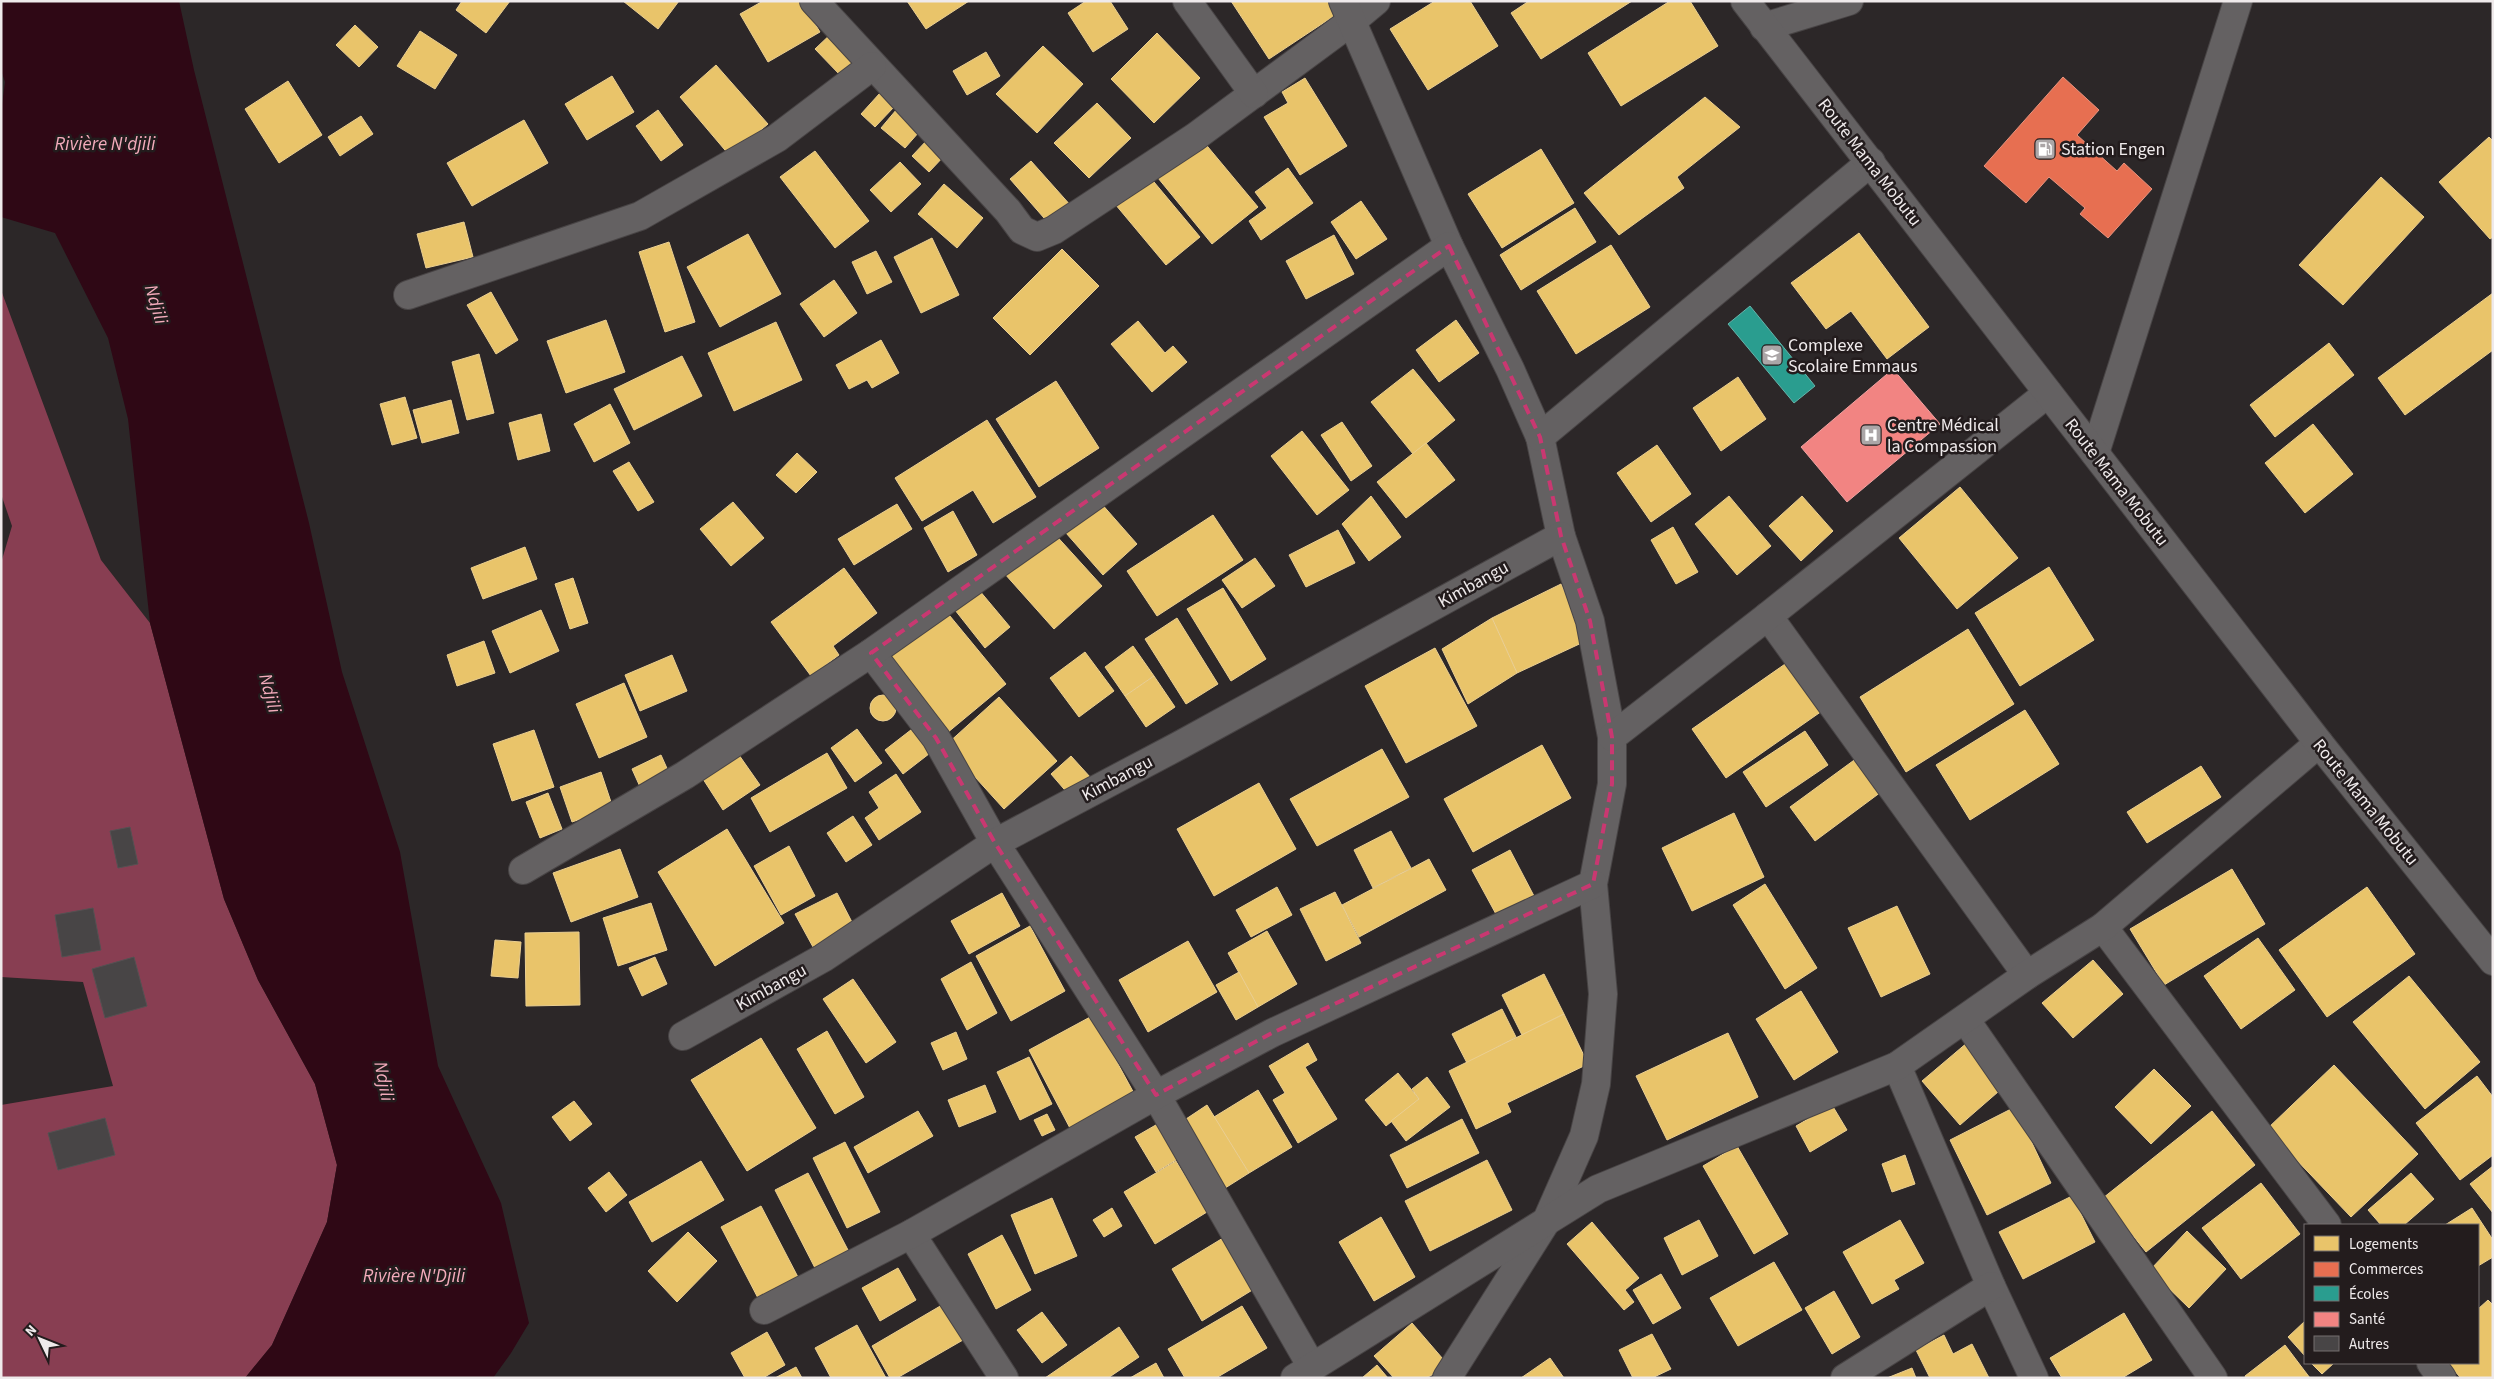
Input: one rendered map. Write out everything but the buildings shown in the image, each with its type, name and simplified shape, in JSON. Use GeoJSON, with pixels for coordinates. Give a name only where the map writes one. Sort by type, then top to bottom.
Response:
{"type":"FeatureCollection","features":[{"type":"Feature","properties":{"kind":"street"},"geometry":{"type":"LineString","coordinates":[[814,1],[872,66],[1008,211],[1022,230],[1037,237],[1054,230],[1195,137],[1254,94],[1347,11],[1376,1]]}},
{"type":"Feature","properties":{"kind":"street"},"geometry":{"type":"LineString","coordinates":[[1187,1],[1254,94]]}},
{"type":"Feature","properties":{"kind":"street","name":"Route Mama Mobutu"},"geometry":{"type":"LineString","coordinates":[[1745,1],[2319,743],[2493,960]]}},
{"type":"Feature","properties":{"kind":"street"},"geometry":{"type":"LineString","coordinates":[[1764,27],[1849,1]]}},
{"type":"Feature","properties":{"kind":"street"},"geometry":{"type":"LineString","coordinates":[[2095,453],[2238,1]]}},
{"type":"Feature","properties":{"kind":"street"},"geometry":{"type":"LineString","coordinates":[[1347,11],[1449,246],[1510,369],[1540,437],[1561,536],[1590,622],[1612,736],[1612,784],[1592,884],[1603,994],[1596,1084],[1584,1136],[1547,1220],[1446,1378]]}},
{"type":"Feature","properties":{"kind":"street"},"geometry":{"type":"LineString","coordinates":[[408,295],[640,216],[777,138],[872,66]]}},
{"type":"Feature","properties":{"kind":"street"},"geometry":{"type":"LineString","coordinates":[[1540,437],[1871,162]]}},
{"type":"Feature","properties":{"kind":"street"},"geometry":{"type":"LineString","coordinates":[[523,870],[685,775],[871,653],[1449,246]]}},
{"type":"Feature","properties":{"kind":"street"},"geometry":{"type":"LineString","coordinates":[[1612,736],[1768,616],[2048,393]]}},
{"type":"Feature","properties":{"kind":"street","name":"Kimbangu"},"geometry":{"type":"LineString","coordinates":[[683,1036],[823,958],[994,843],[1180,745],[1561,536]]}},
{"type":"Feature","properties":{"kind":"street"},"geometry":{"type":"LineString","coordinates":[[1768,616],[2027,975]]}},
{"type":"Feature","properties":{"kind":"street"},"geometry":{"type":"LineString","coordinates":[[871,653],[936,738],[994,843],[1156,1095],[1304,1373],[1598,1189],[1897,1066],[2027,975],[2103,927],[2319,743]]}},
{"type":"Feature","properties":{"kind":"street"},"geometry":{"type":"LineString","coordinates":[[764,1310],[911,1234],[1156,1095],[1272,1033],[1592,884]]}},
{"type":"Feature","properties":{"kind":"street"},"geometry":{"type":"LineString","coordinates":[[2103,927],[2326,1224]]}},
{"type":"Feature","properties":{"kind":"street"},"geometry":{"type":"LineString","coordinates":[[1965,1018],[2213,1378]]}},
{"type":"Feature","properties":{"kind":"street"},"geometry":{"type":"LineString","coordinates":[[1897,1066],[1991,1286],[2034,1378]]}},
{"type":"Feature","properties":{"kind":"street"},"geometry":{"type":"LineString","coordinates":[[911,1234],[1004,1378]]}},
{"type":"Feature","properties":{"kind":"street"},"geometry":{"type":"LineString","coordinates":[[1845,1378],[1991,1286]]}},
{"type":"Feature","properties":{"kind":"street"},"geometry":{"type":"LineString","coordinates":[[2432,1364],[2442,1378]]}},
{"type":"Feature","properties":{"kind":"highlighted area"},"geometry":{"type":"Polygon","coordinates":[[[1449,246],[1540,437],[1561,536],[1590,621],[1612,737],[1612,784],[1593,884],[1272,1033],[1156,1095],[995,843],[936,738],[871,653],[1449,246]]]}},
{"type":"Feature","properties":{"kind":"shaded area"},"geometry":{"type":"Polygon","coordinates":[[[1,290],[101,560],[150,623],[224,899],[258,980],[315,1084],[337,1165],[327,1222],[272,1345],[245,1378],[1,1378],[1,1105],[113,1086],[83,982],[1,977],[1,563],[12,526],[1,494],[1,290]]]}},
{"type":"Feature","properties":{"kind":"water"},"geometry":{"type":"Polygon","coordinates":[[[1,1],[179,1],[194,70],[309,523],[342,672],[400,852],[438,1066],[501,1203],[529,1323],[493,1378],[245,1378],[272,1345],[327,1222],[337,1165],[315,1084],[258,980],[224,899],[150,623],[128,419],[108,338],[55,233],[1,217],[1,112],[5,82],[1,70],[1,1]]]}},
{"type":"Feature","properties":{"kind":"place","name":"Station Engen"},"geometry":{"type":"Point","coordinates":[2045,149]}},
{"type":"Feature","properties":{"kind":"place","name":"Complexe Scolaire Emmaus"},"geometry":{"type":"Point","coordinates":[1772,355]}},
{"type":"Feature","properties":{"kind":"place","name":"Centre Médical la Compassion"},"geometry":{"type":"Point","coordinates":[1871,435]}},
{"type":"Feature","properties":{"kind":"water label","name":"Rivière N'djili"},"geometry":{"type":"Point","coordinates":[105,143]}},
{"type":"Feature","properties":{"kind":"water label","name":"Ndjili"},"geometry":{"type":"Point","coordinates":[157,304]}},
{"type":"Feature","properties":{"kind":"water label","name":"Ndjili"},"geometry":{"type":"Point","coordinates":[271,693]}},
{"type":"Feature","properties":{"kind":"water label","name":"Ndjili"},"geometry":{"type":"Point","coordinates":[385,1081]}},
{"type":"Feature","properties":{"kind":"water label","name":"Rivière N'Djili"},"geometry":{"type":"Point","coordinates":[414,1275]}}]}
